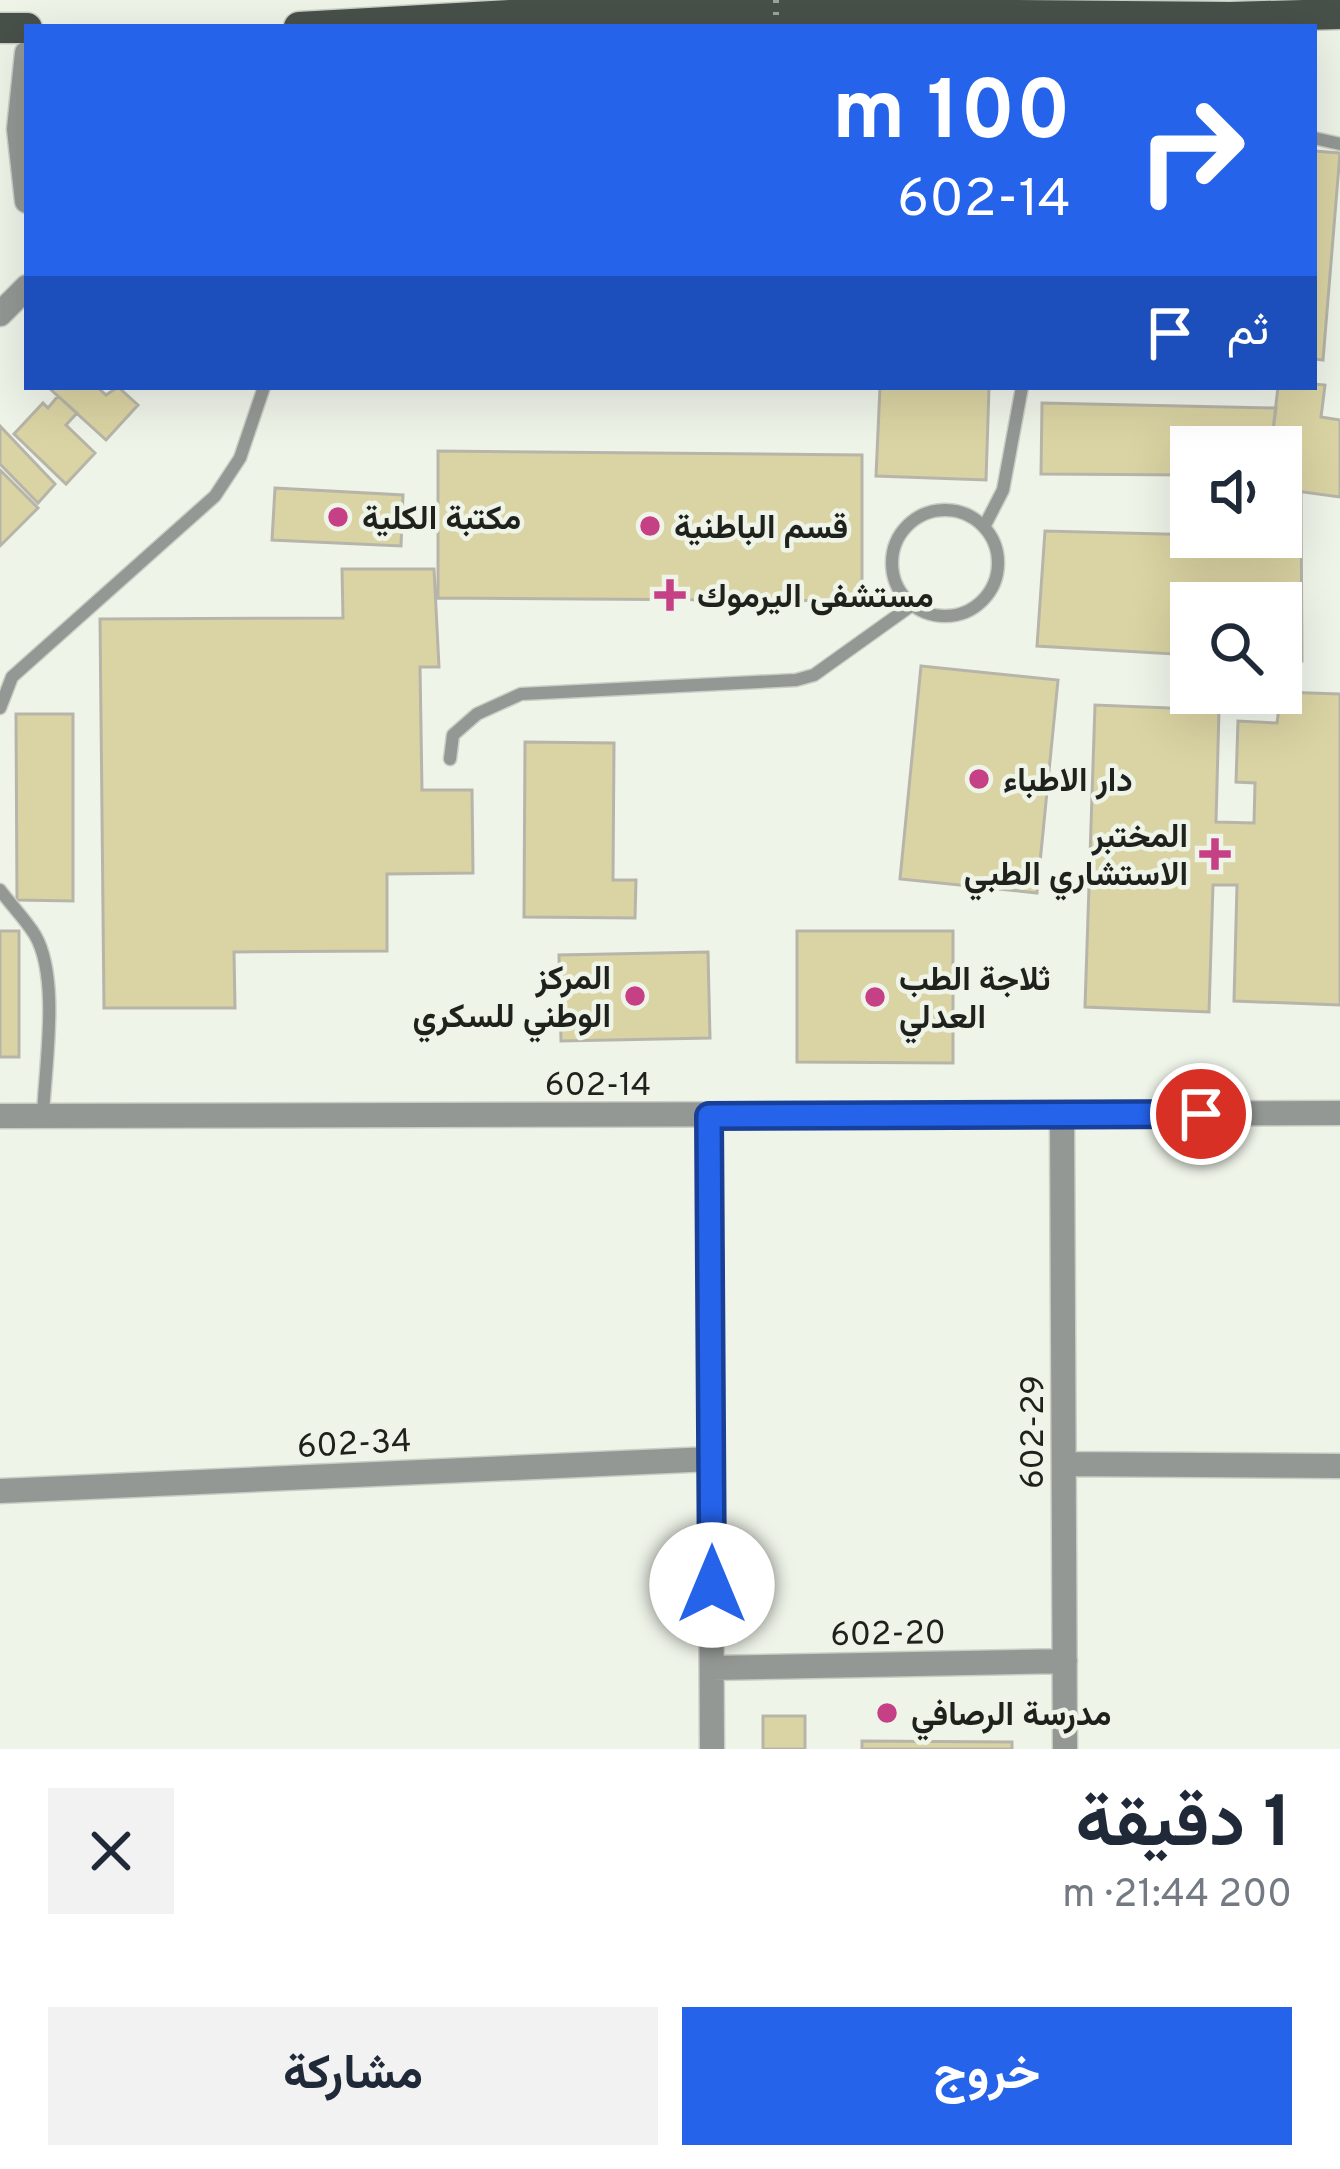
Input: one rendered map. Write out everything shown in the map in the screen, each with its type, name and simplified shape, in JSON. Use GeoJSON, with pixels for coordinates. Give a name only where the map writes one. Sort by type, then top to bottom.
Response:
{"type":"FeatureCollection","features":[{"type":"Feature","properties":{"kind":"main road"},"geometry":{"type":"LineString","coordinates":[[490,0],[530,11]]}},
{"type":"Feature","properties":{"kind":"main road"},"geometry":{"type":"LineString","coordinates":[[342,24],[530,11],[656,21],[1340,14]]}},
{"type":"Feature","properties":{"kind":"street"},"geometry":{"type":"LineString","coordinates":[[24,81],[19,129],[24,174]]}},
{"type":"Feature","properties":{"kind":"street"},"geometry":{"type":"LineString","coordinates":[[0,314],[24,289]]}},
{"type":"Feature","properties":{"kind":"street","name":"602-14"},"geometry":{"type":"LineString","coordinates":[[0,1115],[1340,1114]]}},
{"type":"Feature","properties":{"kind":"street","name":"602-29"},"geometry":{"type":"LineString","coordinates":[[1062,1115],[1065,1749]]}},
{"type":"Feature","properties":{"kind":"street"},"geometry":{"type":"LineString","coordinates":[[709,1116],[712,1749]]}},
{"type":"Feature","properties":{"kind":"street","name":"602-34"},"geometry":{"type":"LineString","coordinates":[[0,1491],[711,1460]]}},
{"type":"Feature","properties":{"kind":"street"},"geometry":{"type":"LineString","coordinates":[[1064,1464],[1340,1466]]}},
{"type":"Feature","properties":{"kind":"street","name":"602-20"},"geometry":{"type":"LineString","coordinates":[[712,1668],[1065,1661]]}},
{"type":"Feature","properties":{"kind":"lane"},"geometry":{"type":"LineString","coordinates":[[0,708],[12,677],[215,496],[240,458],[264,390]]}},
{"type":"Feature","properties":{"kind":"lane"},"geometry":{"type":"LineString","coordinates":[[984,526],[1003,490],[1021,390]]}},
{"type":"Feature","properties":{"kind":"lane"},"geometry":{"type":"LineString","coordinates":[[952,510],[984,526],[998,560],[997,579],[974,608],[943,617],[912,605],[900,593],[891,562],[902,530],[916,518],[952,510]]}},
{"type":"Feature","properties":{"kind":"lane"},"geometry":{"type":"LineString","coordinates":[[451,759],[453,735],[501,700],[521,694],[796,680],[814,675],[912,605]]}},
{"type":"Feature","properties":{"kind":"lane"},"geometry":{"type":"LineString","coordinates":[[0,890],[35,934],[44,958],[48,990],[43,1115]]}},
{"type":"Feature","properties":{"kind":"building"},"geometry":{"type":"Polygon","coordinates":[[[1317,151],[1340,153],[1323,360],[1317,359],[1317,151]]]}},
{"type":"Feature","properties":{"kind":"building"},"geometry":{"type":"Polygon","coordinates":[[[1317,384],[1325,385],[1321,417],[1340,420],[1340,497],[1302,492],[1302,426],[1273,426],[1278,390],[1317,390],[1317,384]]]}},
{"type":"Feature","properties":{"kind":"building"},"geometry":{"type":"Polygon","coordinates":[[[51,390],[100,390],[106,395],[121,390],[138,405],[106,440],[51,390]]]}},
{"type":"Feature","properties":{"kind":"building"},"geometry":{"type":"Polygon","coordinates":[[[880,390],[989,390],[986,480],[876,476],[880,390]]]}},
{"type":"Feature","properties":{"kind":"building"},"geometry":{"type":"Polygon","coordinates":[[[58,396],[77,413],[66,425],[95,453],[66,484],[14,434],[43,403],[48,408],[58,396]]]}},
{"type":"Feature","properties":{"kind":"building"},"geometry":{"type":"Polygon","coordinates":[[[1042,403],[1276,408],[1274,426],[1170,426],[1170,475],[1041,474],[1042,403]]]}},
{"type":"Feature","properties":{"kind":"building"},"geometry":{"type":"Polygon","coordinates":[[[0,426],[55,484],[38,503],[0,464],[0,426]]]}},
{"type":"Feature","properties":{"kind":"building","name":"قسم الباطنية"},"geometry":{"type":"Polygon","coordinates":[[[438,451],[862,455],[862,601],[438,598],[438,451]]]}},
{"type":"Feature","properties":{"kind":"building"},"geometry":{"type":"Polygon","coordinates":[[[0,470],[38,508],[0,546],[0,470]]]}},
{"type":"Feature","properties":{"kind":"building","name":"مكتبة الكلية"},"geometry":{"type":"Polygon","coordinates":[[[275,488],[403,495],[401,546],[272,540],[275,488]]]}},
{"type":"Feature","properties":{"kind":"building"},"geometry":{"type":"Polygon","coordinates":[[[1045,531],[1170,534],[1170,558],[1301,558],[1302,582],[1170,582],[1170,654],[1037,646],[1045,531]]]}},
{"type":"Feature","properties":{"kind":"building"},"geometry":{"type":"Polygon","coordinates":[[[342,569],[434,569],[439,667],[420,667],[422,790],[472,790],[473,873],[387,874],[387,951],[234,952],[235,1008],[104,1008],[100,619],[343,618],[342,569]]]}},
{"type":"Feature","properties":{"kind":"building","name":"دار الاطباء"},"geometry":{"type":"Polygon","coordinates":[[[921,666],[1058,680],[1037,893],[900,879],[921,666]]]}},
{"type":"Feature","properties":{"kind":"building","name":"المختبر الاستشاري الطبي"},"geometry":{"type":"Polygon","coordinates":[[[1302,693],[1340,694],[1340,1005],[1234,1001],[1237,885],[1213,885],[1209,1012],[1085,1007],[1095,705],[1219,714],[1216,822],[1254,823],[1255,783],[1236,782],[1238,721],[1277,723],[1278,714],[1302,714],[1302,693]]]}},
{"type":"Feature","properties":{"kind":"building"},"geometry":{"type":"Polygon","coordinates":[[[16,714],[73,714],[73,901],[17,900],[16,714]]]}},
{"type":"Feature","properties":{"kind":"building"},"geometry":{"type":"Polygon","coordinates":[[[525,742],[614,743],[613,880],[636,880],[635,918],[524,917],[525,742]]]}},
{"type":"Feature","properties":{"kind":"building"},"geometry":{"type":"Polygon","coordinates":[[[0,931],[19,931],[19,1057],[0,1057],[0,931]]]}},
{"type":"Feature","properties":{"kind":"building","name":"ثلاجة الطب العدلي"},"geometry":{"type":"Polygon","coordinates":[[[797,931],[953,931],[953,1063],[797,1062],[797,931]]]}},
{"type":"Feature","properties":{"kind":"building","name":"المركز الوطني للسكري"},"geometry":{"type":"Polygon","coordinates":[[[708,952],[710,1038],[561,1041],[559,955],[708,952]]]}},
{"type":"Feature","properties":{"kind":"building"},"geometry":{"type":"Polygon","coordinates":[[[763,1716],[805,1716],[805,1749],[763,1749],[763,1716]]]}},
{"type":"Feature","properties":{"kind":"building"},"geometry":{"type":"Polygon","coordinates":[[[862,1741],[1012,1742],[1012,1749],[862,1749],[862,1741]]]}},
{"type":"Feature","properties":{"kind":"place","name":"مكتبة الكلية"},"geometry":{"type":"Point","coordinates":[338,517]}},
{"type":"Feature","properties":{"kind":"place","name":"قسم الباطنية"},"geometry":{"type":"Point","coordinates":[650,526]}},
{"type":"Feature","properties":{"kind":"place","name":"مستشفى اليرموك"},"geometry":{"type":"Point","coordinates":[670,595]}},
{"type":"Feature","properties":{"kind":"place","name":"دار الاطباء"},"geometry":{"type":"Point","coordinates":[979,779]}},
{"type":"Feature","properties":{"kind":"place","name":"المختبر الاستشاري الطبي"},"geometry":{"type":"Point","coordinates":[1215,854]}},
{"type":"Feature","properties":{"kind":"place","name":"المركز الوطني للسكري"},"geometry":{"type":"Point","coordinates":[635,996]}},
{"type":"Feature","properties":{"kind":"place","name":"ثلاجة الطب العدلي"},"geometry":{"type":"Point","coordinates":[875,997]}},
{"type":"Feature","properties":{"kind":"place","name":"مدرسة الرصافي"},"geometry":{"type":"Point","coordinates":[887,1713]}},
{"type":"Feature","properties":{"kind":"route"},"geometry":{"type":"LineString","coordinates":[[712,1585],[709,1116],[1201,1114]]}}]}
